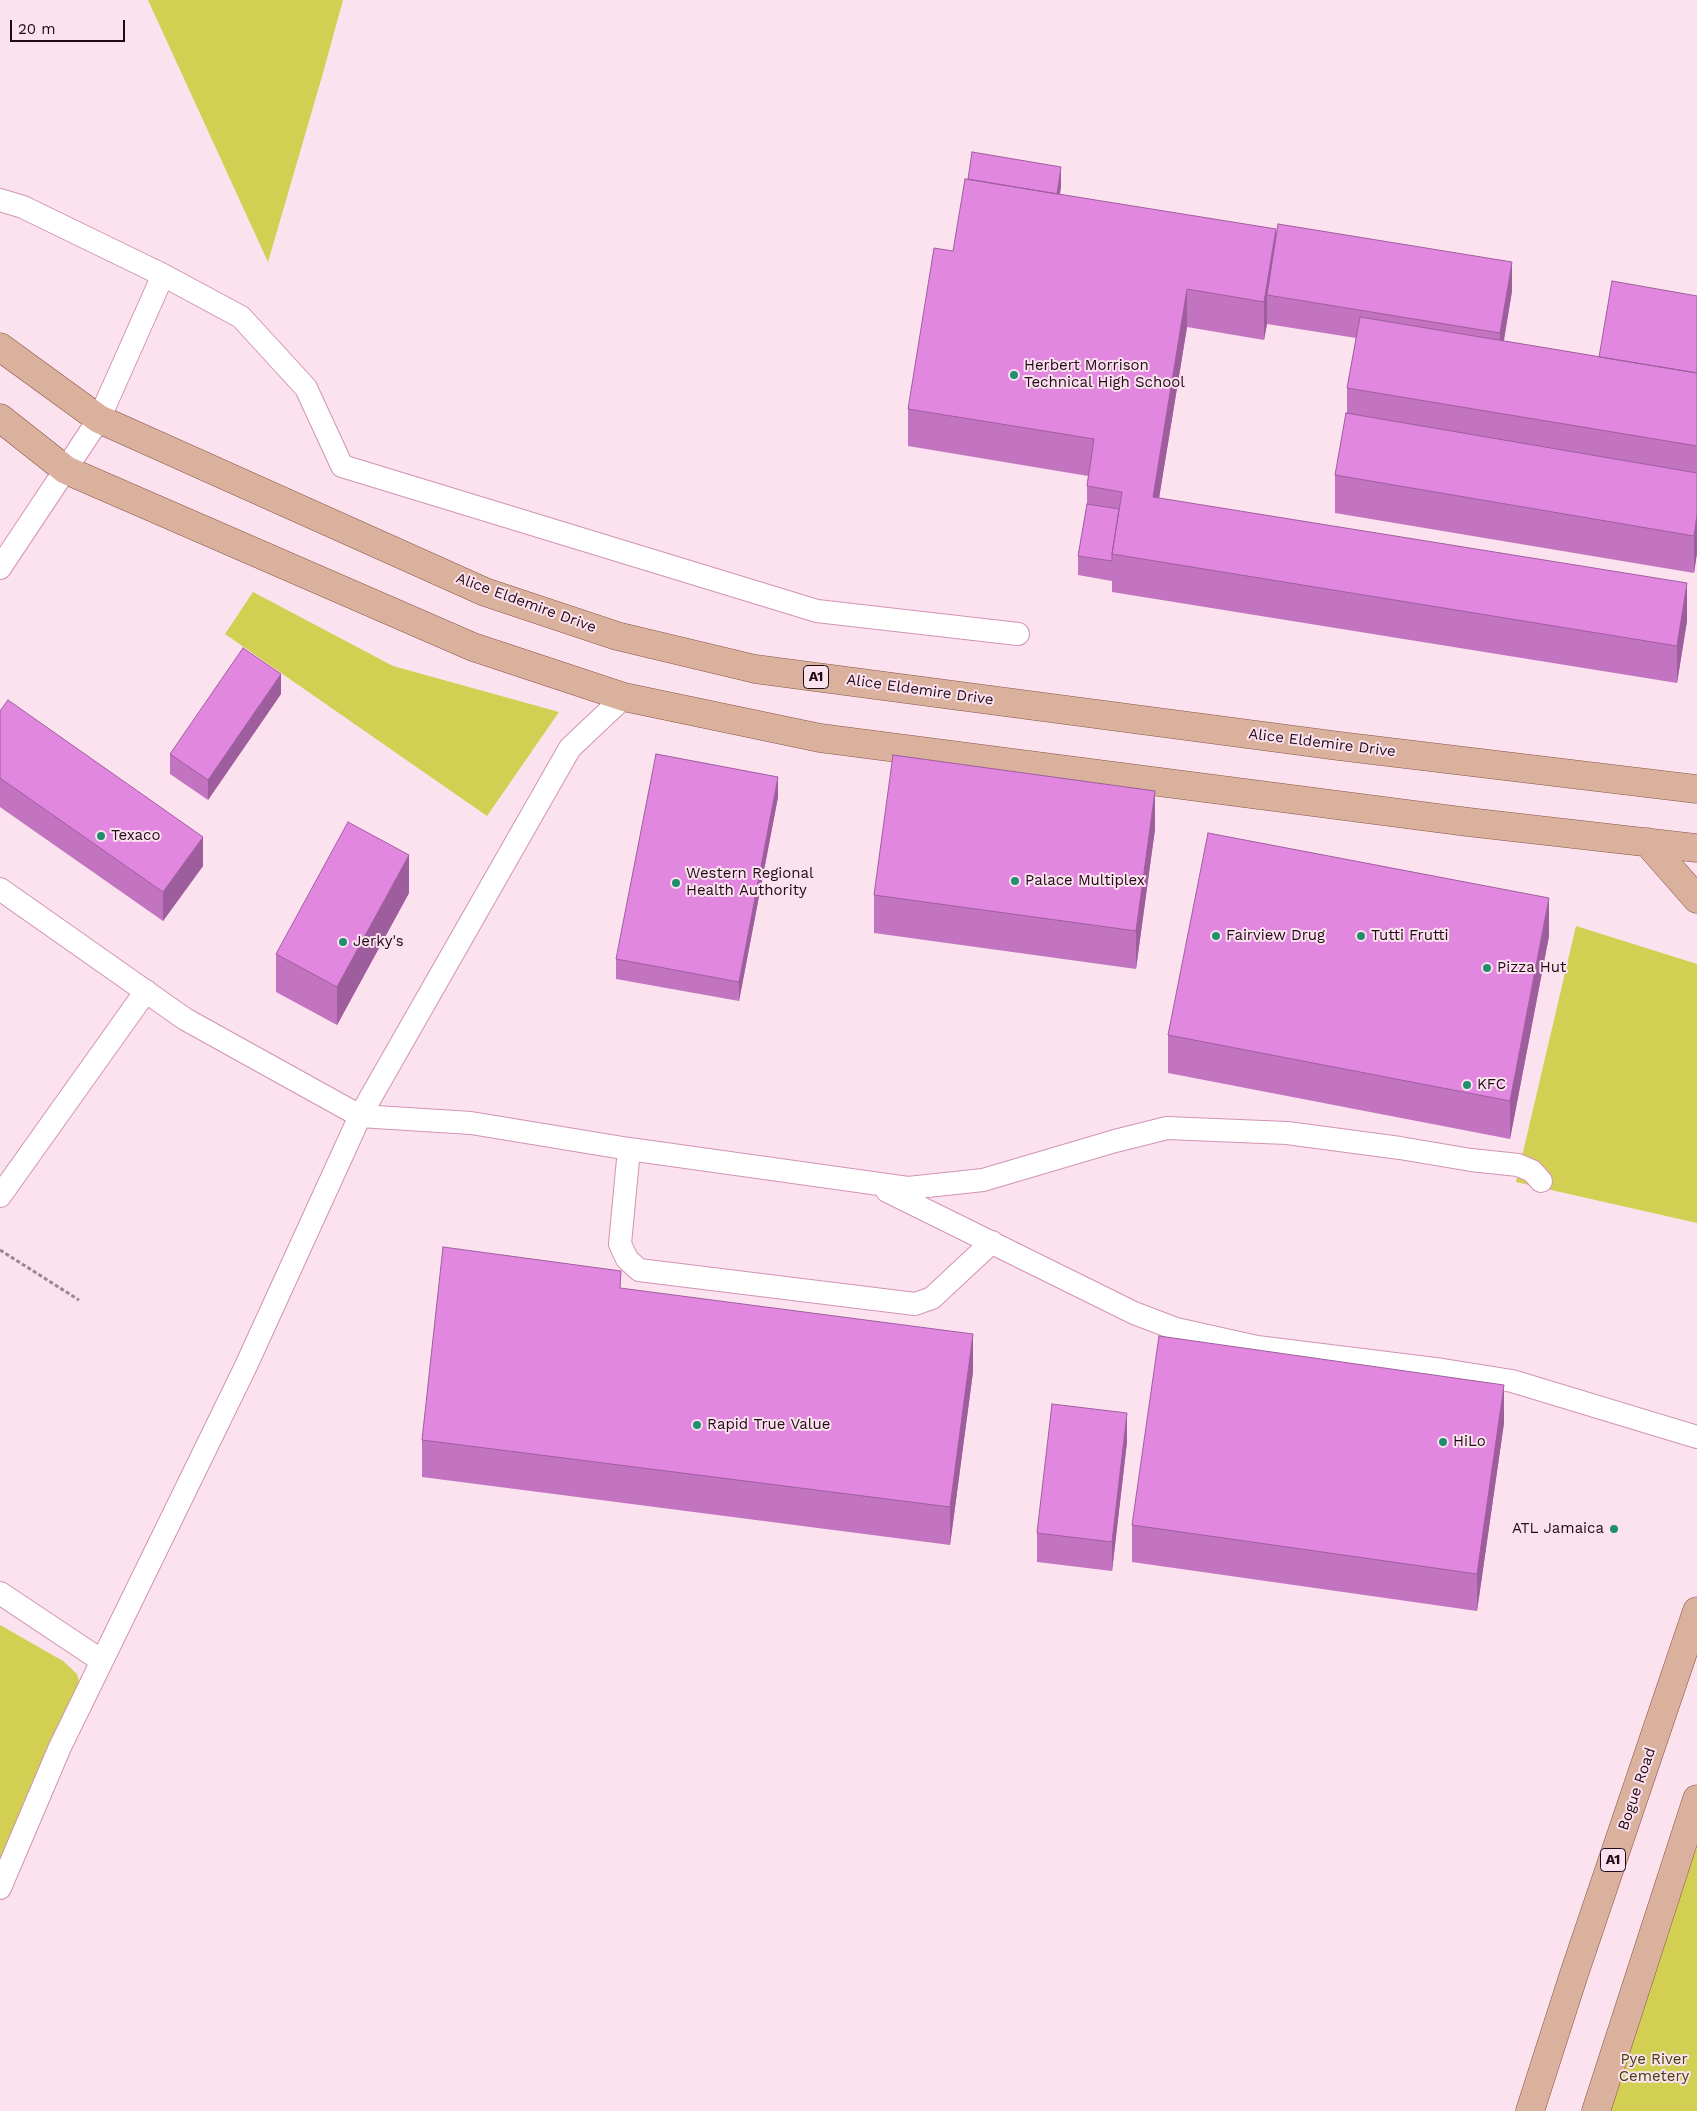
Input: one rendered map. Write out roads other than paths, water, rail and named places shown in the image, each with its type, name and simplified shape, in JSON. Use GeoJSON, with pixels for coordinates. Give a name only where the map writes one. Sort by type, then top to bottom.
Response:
{"type":"FeatureCollection","features":[{"type":"Feature","properties":{"kind":"main road","name":"Alice Eldemire Drive"},"geometry":{"type":"LineString","coordinates":[[0,347],[98,419],[485,592],[618,636],[755,669],[1339,746],[1697,789]]}},
{"type":"Feature","properties":{"kind":"main road"},"geometry":{"type":"LineString","coordinates":[[0,418],[66,470],[473,647],[624,697],[820,738],[1468,822],[1697,848]]}},
{"type":"Feature","properties":{"kind":"main road"},"geometry":{"type":"LineString","coordinates":[[1647,842],[1697,899]]}},
{"type":"Feature","properties":{"kind":"main road","name":"Bogue Road"},"geometry":{"type":"LineString","coordinates":[[1530,2111],[1574,1974],[1697,1611]]}},
{"type":"Feature","properties":{"kind":"main road"},"geometry":{"type":"LineString","coordinates":[[1596,2111],[1697,1799]]}},
{"type":"Feature","properties":{"kind":"lane"},"geometry":{"type":"LineString","coordinates":[[0,200],[23,207],[163,275],[241,317],[306,388],[342,466],[817,611],[1018,634]]}},
{"type":"Feature","properties":{"kind":"lane"},"geometry":{"type":"LineString","coordinates":[[0,568],[98,419],[163,275]]}},
{"type":"Feature","properties":{"kind":"lane"},"geometry":{"type":"LineString","coordinates":[[0,1888],[60,1747],[245,1368],[360,1116],[570,748],[624,697]]}},
{"type":"Feature","properties":{"kind":"lane"},"geometry":{"type":"LineString","coordinates":[[0,889],[185,1019],[360,1116],[471,1123],[629,1150],[874,1185],[908,1188],[983,1180],[1115,1141],[1167,1128],[1287,1133],[1400,1148],[1471,1160],[1518,1165],[1532,1171],[1541,1181]]}},
{"type":"Feature","properties":{"kind":"lane"},"geometry":{"type":"LineString","coordinates":[[0,1196],[146,991]]}},
{"type":"Feature","properties":{"kind":"lane"},"geometry":{"type":"LineString","coordinates":[[629,1150],[620,1244],[627,1259],[639,1270],[914,1304],[932,1298],[992,1242]]}},
{"type":"Feature","properties":{"kind":"lane"},"geometry":{"type":"LineString","coordinates":[[874,1185],[1134,1313],[1176,1329],[1257,1347],[1404,1365],[1512,1381],[1697,1437]]}},
{"type":"Feature","properties":{"kind":"lane"},"geometry":{"type":"LineString","coordinates":[[0,1593],[102,1661]]}},
{"type":"Feature","properties":{"kind":"place","name":"Herbert Morrison Technical High School"},"geometry":{"type":"Point","coordinates":[1014,375]}},
{"type":"Feature","properties":{"kind":"place","name":"Texaco"},"geometry":{"type":"Point","coordinates":[101,836]}},
{"type":"Feature","properties":{"kind":"place","name":"Palace Multiplex"},"geometry":{"type":"Point","coordinates":[1015,881]}},
{"type":"Feature","properties":{"kind":"place","name":"Western Regional Health Authority"},"geometry":{"type":"Point","coordinates":[676,883]}},
{"type":"Feature","properties":{"kind":"place","name":"Fairview Drug"},"geometry":{"type":"Point","coordinates":[1216,936]}},
{"type":"Feature","properties":{"kind":"place","name":"Tutti Frutti"},"geometry":{"type":"Point","coordinates":[1361,936]}},
{"type":"Feature","properties":{"kind":"place","name":"Jerky's"},"geometry":{"type":"Point","coordinates":[343,942]}},
{"type":"Feature","properties":{"kind":"place","name":"Pizza Hut"},"geometry":{"type":"Point","coordinates":[1487,968]}},
{"type":"Feature","properties":{"kind":"place","name":"KFC"},"geometry":{"type":"Point","coordinates":[1467,1085]}},
{"type":"Feature","properties":{"kind":"place","name":"Rapid True Value"},"geometry":{"type":"Point","coordinates":[697,1425]}},
{"type":"Feature","properties":{"kind":"place","name":"HiLo"},"geometry":{"type":"Point","coordinates":[1443,1442]}},
{"type":"Feature","properties":{"kind":"place","name":"ATL Jamaica"},"geometry":{"type":"Point","coordinates":[1614,1529]}},
{"type":"Feature","properties":{"kind":"park label","name":"Pye River Cemetery"},"geometry":{"type":"Point","coordinates":[1654,2068]}}]}
